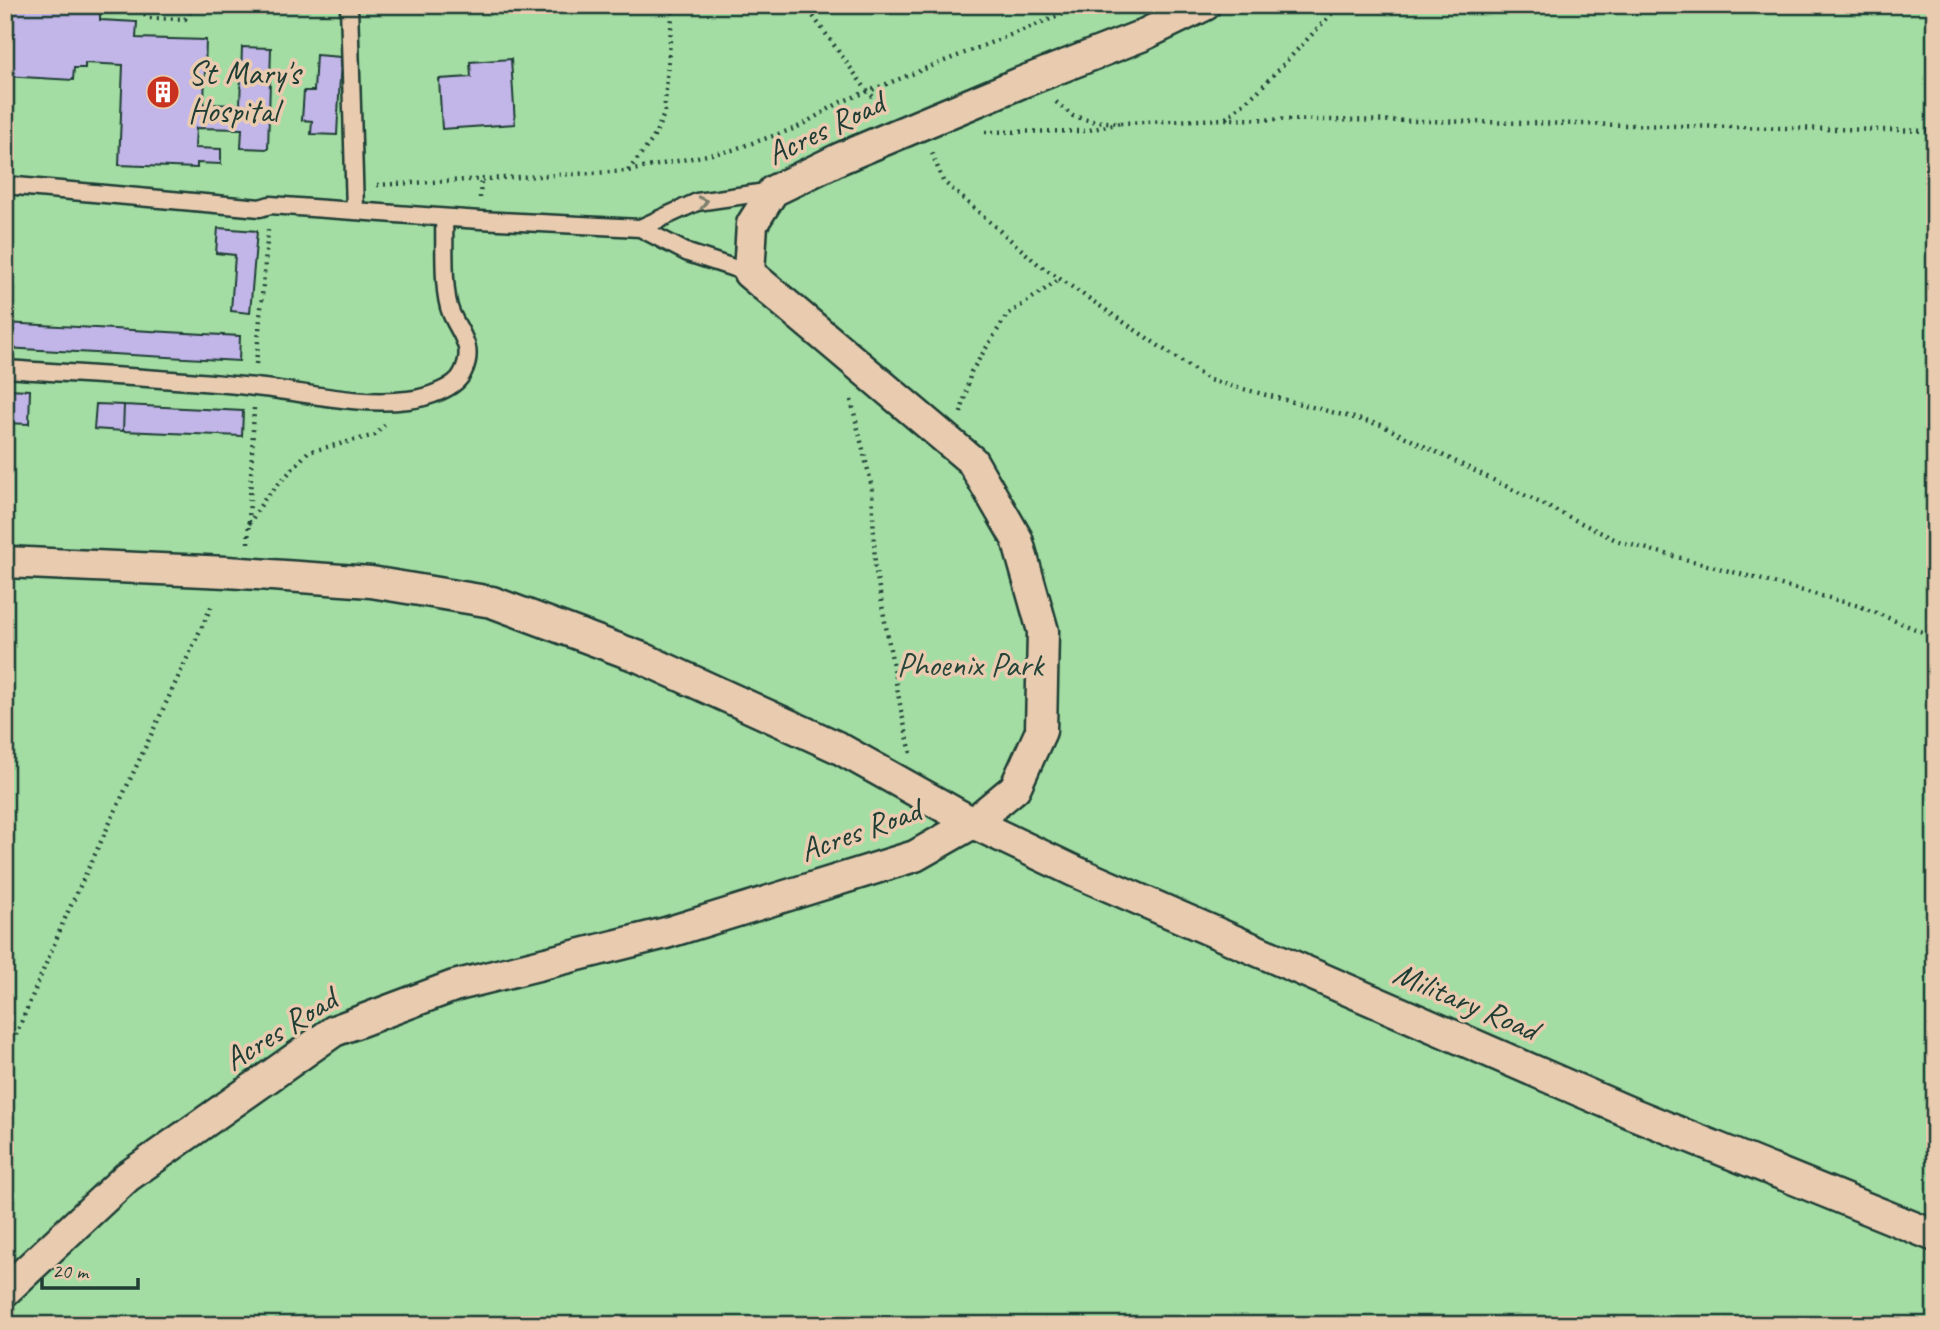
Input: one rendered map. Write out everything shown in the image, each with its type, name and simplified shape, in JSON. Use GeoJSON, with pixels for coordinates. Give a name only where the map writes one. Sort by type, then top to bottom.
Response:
{"type":"FeatureCollection","features":[{"type":"Feature","properties":{"kind":"street","name":"Acres Road"},"geometry":{"type":"LineString","coordinates":[[5,1291],[127,1177],[334,1031],[454,986],[666,933],[915,856],[973,823],[1015,788],[1041,731],[1043,631],[1017,538],[972,461],[749,273],[752,224],[773,191],[853,152],[1141,36],[1206,5]]}},
{"type":"Feature","properties":{"kind":"street","name":"Military Road"},"geometry":{"type":"LineString","coordinates":[[5,562],[371,582],[492,602],[642,658],[837,747],[973,823],[1074,871],[1618,1107],[1935,1237]]}},
{"type":"Feature","properties":{"kind":"lane"},"geometry":{"type":"LineString","coordinates":[[349,5],[355,211]]}},
{"type":"Feature","properties":{"kind":"lane"},"geometry":{"type":"LineString","coordinates":[[5,185],[260,208],[270,205],[444,218],[640,228],[688,253],[749,273]]}},
{"type":"Feature","properties":{"kind":"lane"},"geometry":{"type":"LineString","coordinates":[[640,228],[697,202],[773,191]]}},
{"type":"Feature","properties":{"kind":"lane"},"geometry":{"type":"LineString","coordinates":[[5,369],[254,386],[370,402],[410,400],[444,389],[462,376],[469,356],[464,338],[450,311],[444,218]]}},
{"type":"Feature","properties":{"kind":"path"},"geometry":{"type":"LineString","coordinates":[[110,8],[138,10],[149,18],[185,19],[195,5]]}},
{"type":"Feature","properties":{"kind":"path"},"geometry":{"type":"LineString","coordinates":[[628,171],[653,139],[664,114],[673,5]]}},
{"type":"Feature","properties":{"kind":"path"},"geometry":{"type":"LineString","coordinates":[[804,5],[868,92],[892,115]]}},
{"type":"Feature","properties":{"kind":"path"},"geometry":{"type":"LineString","coordinates":[[355,186],[628,171],[732,150],[796,128],[841,102],[1086,5]]}},
{"type":"Feature","properties":{"kind":"path"},"geometry":{"type":"LineString","coordinates":[[1226,119],[1257,92],[1340,5]]}},
{"type":"Feature","properties":{"kind":"path"},"geometry":{"type":"LineString","coordinates":[[1039,75],[1053,99],[1073,116],[1091,121],[1226,119],[1935,131]]}},
{"type":"Feature","properties":{"kind":"path"},"geometry":{"type":"LineString","coordinates":[[978,132],[1085,131],[1120,122]]}},
{"type":"Feature","properties":{"kind":"path"},"geometry":{"type":"LineString","coordinates":[[929,145],[943,181],[1038,264],[1209,380],[1381,425],[1618,541],[1859,606],[1935,636]]}},
{"type":"Feature","properties":{"kind":"path"},"geometry":{"type":"LineString","coordinates":[[480,200],[481,180]]}},
{"type":"Feature","properties":{"kind":"path"},"geometry":{"type":"LineString","coordinates":[[5,1061],[66,916],[237,573],[249,525],[254,386],[270,205]]}},
{"type":"Feature","properties":{"kind":"path"},"geometry":{"type":"LineString","coordinates":[[953,445],[971,372],[1007,315],[1060,279]]}},
{"type":"Feature","properties":{"kind":"path"},"geometry":{"type":"LineString","coordinates":[[848,391],[872,487],[875,566],[901,710],[921,781],[934,801]]}},
{"type":"Feature","properties":{"kind":"path"},"geometry":{"type":"LineString","coordinates":[[249,525],[264,500],[308,452],[375,435],[410,400]]}},
{"type":"Feature","properties":{"kind":"green space","name":"Phoenix Park"},"geometry":{"type":"Polygon","coordinates":[[[5,5],[1935,5],[1935,1325],[5,1325],[5,5]]]}},
{"type":"Feature","properties":{"kind":"building","name":"St Mary's Hospital"},"geometry":{"type":"Polygon","coordinates":[[[5,5],[100,5],[100,20],[137,22],[136,38],[206,40],[204,104],[240,105],[242,47],[271,48],[268,149],[241,148],[242,129],[196,128],[195,148],[221,149],[221,164],[197,163],[197,168],[119,165],[123,65],[85,63],[85,68],[74,68],[73,80],[5,76],[5,5]]]}},
{"type":"Feature","properties":{"kind":"building"},"geometry":{"type":"Polygon","coordinates":[[[316,55],[341,57],[337,135],[311,134],[312,121],[302,120],[304,91],[314,91],[316,55]]]}},
{"type":"Feature","properties":{"kind":"building"},"geometry":{"type":"Polygon","coordinates":[[[511,59],[515,124],[442,129],[439,79],[471,77],[470,62],[511,59]]]}},
{"type":"Feature","properties":{"kind":"building"},"geometry":{"type":"Polygon","coordinates":[[[218,228],[257,231],[250,313],[231,311],[235,255],[216,253],[218,228]]]}},
{"type":"Feature","properties":{"kind":"building"},"geometry":{"type":"Polygon","coordinates":[[[5,323],[240,336],[239,361],[5,348],[5,323]]]}},
{"type":"Feature","properties":{"kind":"building"},"geometry":{"type":"Polygon","coordinates":[[[5,389],[30,390],[29,424],[5,423],[5,389]]]}},
{"type":"Feature","properties":{"kind":"building"},"geometry":{"type":"Polygon","coordinates":[[[96,404],[124,405],[123,431],[94,429],[96,404]]]}},
{"type":"Feature","properties":{"kind":"building"},"geometry":{"type":"Polygon","coordinates":[[[124,405],[243,411],[242,436],[123,431],[124,405]]]}},
{"type":"Feature","properties":{"kind":"place","name":"St Mary's Hospital"},"geometry":{"type":"Point","coordinates":[163,92]}}]}
